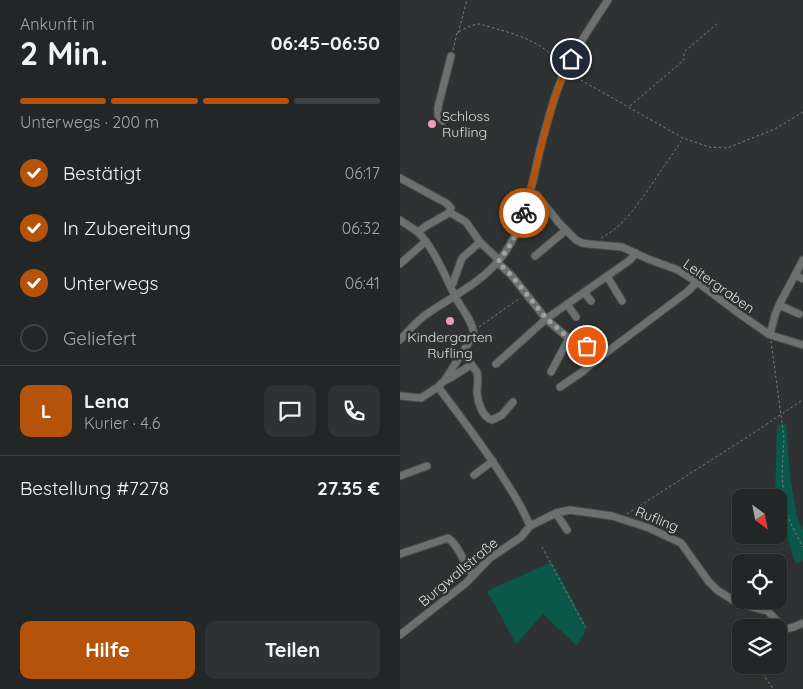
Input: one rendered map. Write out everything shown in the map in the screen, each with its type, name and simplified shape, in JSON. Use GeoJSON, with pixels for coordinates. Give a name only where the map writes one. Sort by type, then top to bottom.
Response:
{"type":"FeatureCollection","features":[{"type":"Feature","properties":{"kind":"street"},"geometry":{"type":"LineString","coordinates":[[400,340],[419,320],[478,281],[498,261],[509,246],[519,227],[551,110],[565,71],[576,49],[608,0]]}},
{"type":"Feature","properties":{"kind":"street"},"geometry":{"type":"LineString","coordinates":[[443,121],[438,114],[438,107],[451,56]]}},
{"type":"Feature","properties":{"kind":"street"},"geometry":{"type":"LineString","coordinates":[[400,178],[450,206],[451,210],[449,212],[418,232]]}},
{"type":"Feature","properties":{"kind":"street","name":"Leitergraben"},"geometry":{"type":"LineString","coordinates":[[530,192],[537,195],[565,230],[576,240],[582,243],[622,247],[652,261],[678,270],[770,335],[803,345]]}},
{"type":"Feature","properties":{"kind":"street"},"geometry":{"type":"LineString","coordinates":[[449,212],[466,222],[480,242],[512,276],[546,318],[571,340],[590,364]]}},
{"type":"Feature","properties":{"kind":"street"},"geometry":{"type":"LineString","coordinates":[[400,221],[418,232],[426,241],[474,331],[473,337],[438,388],[421,398],[400,396]]}},
{"type":"Feature","properties":{"kind":"street"},"geometry":{"type":"LineString","coordinates":[[535,256],[565,230]]}},
{"type":"Feature","properties":{"kind":"street"},"geometry":{"type":"LineString","coordinates":[[400,264],[426,241]]}},
{"type":"Feature","properties":{"kind":"street"},"geometry":{"type":"LineString","coordinates":[[450,286],[453,283],[462,258],[480,242]]}},
{"type":"Feature","properties":{"kind":"street"},"geometry":{"type":"LineString","coordinates":[[496,364],[546,318],[636,254]]}},
{"type":"Feature","properties":{"kind":"street"},"geometry":{"type":"LineString","coordinates":[[770,335],[779,305],[803,260]]}},
{"type":"Feature","properties":{"kind":"street"},"geometry":{"type":"LineString","coordinates":[[795,275],[803,278]]}},
{"type":"Feature","properties":{"kind":"street"},"geometry":{"type":"LineString","coordinates":[[607,276],[622,301]]}},
{"type":"Feature","properties":{"kind":"street"},"geometry":{"type":"LineString","coordinates":[[560,387],[687,292],[697,282]]}},
{"type":"Feature","properties":{"kind":"street"},"geometry":{"type":"LineString","coordinates":[[584,292],[591,301]]}},
{"type":"Feature","properties":{"kind":"street"},"geometry":{"type":"LineString","coordinates":[[567,304],[576,317]]}},
{"type":"Feature","properties":{"kind":"street"},"geometry":{"type":"LineString","coordinates":[[779,305],[799,314]]}},
{"type":"Feature","properties":{"kind":"street"},"geometry":{"type":"LineString","coordinates":[[571,340],[587,346]]}},
{"type":"Feature","properties":{"kind":"street"},"geometry":{"type":"LineString","coordinates":[[551,372],[571,340]]}},
{"type":"Feature","properties":{"kind":"street"},"geometry":{"type":"LineString","coordinates":[[462,353],[478,374],[478,396],[481,409],[487,418],[492,420],[499,418],[513,402]]}},
{"type":"Feature","properties":{"kind":"street"},"geometry":{"type":"LineString","coordinates":[[445,380],[471,364]]}},
{"type":"Feature","properties":{"kind":"street"},"geometry":{"type":"LineString","coordinates":[[438,388],[493,462],[525,513],[530,526]]}},
{"type":"Feature","properties":{"kind":"street"},"geometry":{"type":"LineString","coordinates":[[474,475],[493,462]]}},
{"type":"Feature","properties":{"kind":"street"},"geometry":{"type":"LineString","coordinates":[[400,475],[427,466]]}},
{"type":"Feature","properties":{"kind":"street","name":"Rufling"},"geometry":{"type":"LineString","coordinates":[[556,512],[578,511],[620,518],[649,528],[681,543],[709,582],[717,590],[739,604],[768,611],[786,629],[803,623]]}},
{"type":"Feature","properties":{"kind":"street"},"geometry":{"type":"LineString","coordinates":[[556,512],[566,530]]}},
{"type":"Feature","properties":{"kind":"street","name":"Burgwallstraße"},"geometry":{"type":"LineString","coordinates":[[400,635],[448,598],[498,552],[521,537],[530,526],[556,512]]}},
{"type":"Feature","properties":{"kind":"street"},"geometry":{"type":"LineString","coordinates":[[400,554],[448,538],[453,541],[473,576]]}},
{"type":"Feature","properties":{"kind":"path"},"geometry":{"type":"LineString","coordinates":[[451,56],[467,0]]}},
{"type":"Feature","properties":{"kind":"path"},"geometry":{"type":"LineString","coordinates":[[629,107],[684,60],[684,52],[718,23]]}},
{"type":"Feature","properties":{"kind":"path"},"geometry":{"type":"LineString","coordinates":[[458,33],[471,26],[480,24],[518,35],[546,50],[565,71],[684,138],[709,147],[727,148],[775,129],[803,112]]}},
{"type":"Feature","properties":{"kind":"path"},"geometry":{"type":"LineString","coordinates":[[589,244],[610,234],[622,224],[684,138]]}},
{"type":"Feature","properties":{"kind":"path"},"geometry":{"type":"LineString","coordinates":[[474,331],[526,294]]}},
{"type":"Feature","properties":{"kind":"path"},"geometry":{"type":"LineString","coordinates":[[770,335],[784,438],[782,474],[785,508],[803,546]]}},
{"type":"Feature","properties":{"kind":"path"},"geometry":{"type":"LineString","coordinates":[[620,518],[747,438],[801,401],[803,402]]}},
{"type":"Feature","properties":{"kind":"path"},"geometry":{"type":"LineString","coordinates":[[542,547],[585,626]]}},
{"type":"Feature","properties":{"kind":"path"},"geometry":{"type":"LineString","coordinates":[[763,674],[773,689]]}},
{"type":"Feature","properties":{"kind":"green space"},"geometry":{"type":"Polygon","coordinates":[[[786,423],[790,476],[797,517],[803,530],[803,560],[796,564],[788,540],[788,489],[775,489],[777,425],[786,423]]]}},
{"type":"Feature","properties":{"kind":"green space"},"geometry":{"type":"Polygon","coordinates":[[[552,562],[587,627],[577,646],[543,614],[516,644],[487,591],[552,562]]]}},
{"type":"Feature","properties":{"kind":"way so far"},"geometry":{"type":"LineString","coordinates":[[524,213],[514,237],[498,262],[507,270],[546,318],[573,342],[587,346]]}},
{"type":"Feature","properties":{"kind":"place","name":"Schloss Rufling"},"geometry":{"type":"Point","coordinates":[432,124]}},
{"type":"Feature","properties":{"kind":"place","name":"Kindergarten Rufling"},"geometry":{"type":"Point","coordinates":[450,321]}},
{"type":"Feature","properties":{"kind":"route"},"geometry":{"type":"LineString","coordinates":[[524,213],[553,102],[571,59]]}}]}
